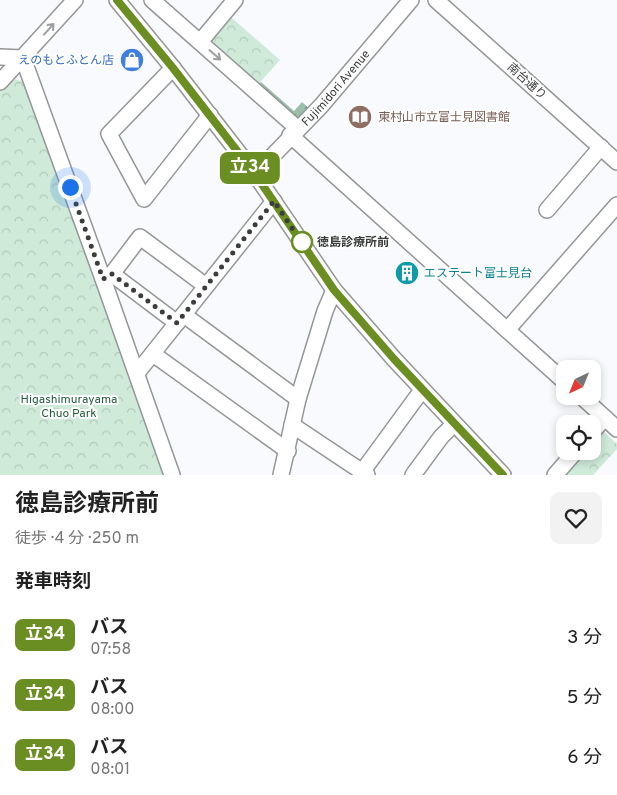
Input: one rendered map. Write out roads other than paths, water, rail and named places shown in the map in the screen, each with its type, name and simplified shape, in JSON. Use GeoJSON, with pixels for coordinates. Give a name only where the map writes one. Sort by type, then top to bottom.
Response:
{"type":"FeatureCollection","features":[{"type":"Feature","properties":{"kind":"street"},"geometry":{"type":"LineString","coordinates":[[0,82],[75,0]]}},
{"type":"Feature","properties":{"kind":"street"},"geometry":{"type":"LineString","coordinates":[[117,0],[173,68],[255,174],[334,290],[365,328],[503,475]]}},
{"type":"Feature","properties":{"kind":"street"},"geometry":{"type":"LineString","coordinates":[[152,0],[200,42],[294,132],[556,374]]}},
{"type":"Feature","properties":{"kind":"street"},"geometry":{"type":"LineString","coordinates":[[200,42],[235,0]]}},
{"type":"Feature","properties":{"kind":"street","name":"Fujimidori Avenue"},"geometry":{"type":"LineString","coordinates":[[255,174],[324,102],[411,0]]}},
{"type":"Feature","properties":{"kind":"street","name":"南台通り"},"geometry":{"type":"LineString","coordinates":[[436,0],[617,162]]}},
{"type":"Feature","properties":{"kind":"street"},"geometry":{"type":"LineString","coordinates":[[0,56],[23,58]]}},
{"type":"Feature","properties":{"kind":"street"},"geometry":{"type":"LineString","coordinates":[[23,58],[108,277],[137,373],[172,475]]}},
{"type":"Feature","properties":{"kind":"street"},"geometry":{"type":"LineString","coordinates":[[173,68],[110,134],[144,199],[210,115]]}},
{"type":"Feature","properties":{"kind":"street"},"geometry":{"type":"LineString","coordinates":[[547,210],[601,147]]}},
{"type":"Feature","properties":{"kind":"street"},"geometry":{"type":"LineString","coordinates":[[137,373],[274,201]]}},
{"type":"Feature","properties":{"kind":"street"},"geometry":{"type":"LineString","coordinates":[[507,330],[617,205]]}},
{"type":"Feature","properties":{"kind":"street"},"geometry":{"type":"LineString","coordinates":[[108,277],[140,238],[206,286]]}},
{"type":"Feature","properties":{"kind":"street"},"geometry":{"type":"LineString","coordinates":[[108,277],[180,319],[298,399]]}},
{"type":"Feature","properties":{"kind":"street"},"geometry":{"type":"LineString","coordinates":[[282,475],[298,399],[325,311],[334,290]]}},
{"type":"Feature","properties":{"kind":"street"},"geometry":{"type":"LineString","coordinates":[[152,354],[288,451]]}},
{"type":"Feature","properties":{"kind":"street"},"geometry":{"type":"LineString","coordinates":[[292,425],[364,474],[422,390]]}},
{"type":"Feature","properties":{"kind":"street"},"geometry":{"type":"LineString","coordinates":[[591,405],[617,429]]}},
{"type":"Feature","properties":{"kind":"street"},"geometry":{"type":"LineString","coordinates":[[601,422],[605,418]]}},
{"type":"Feature","properties":{"kind":"street"},"geometry":{"type":"LineString","coordinates":[[413,475],[441,436],[454,424]]}},
{"type":"Feature","properties":{"kind":"street"},"geometry":{"type":"LineString","coordinates":[[555,475],[568,460]]}},
{"type":"Feature","properties":{"kind":"place","name":"えのもとふとん店"},"geometry":{"type":"Point","coordinates":[132,60]}},
{"type":"Feature","properties":{"kind":"place","name":"東村山市立富士見図書館"},"geometry":{"type":"Point","coordinates":[360,117]}},
{"type":"Feature","properties":{"kind":"place","name":"徳島診療所前"},"geometry":{"type":"Point","coordinates":[302,242]}},
{"type":"Feature","properties":{"kind":"place","name":"エステート富士見台"},"geometry":{"type":"Point","coordinates":[407,273]}},
{"type":"Feature","properties":{"kind":"park label","name":"Higashimurayama Chuo Park"},"geometry":{"type":"Point","coordinates":[69,406]}}]}
